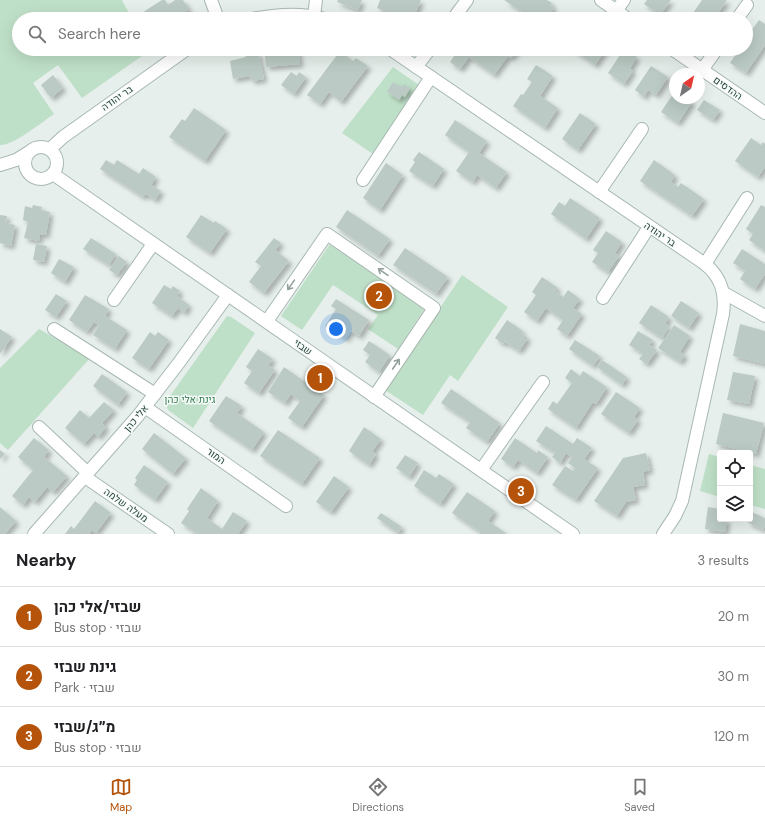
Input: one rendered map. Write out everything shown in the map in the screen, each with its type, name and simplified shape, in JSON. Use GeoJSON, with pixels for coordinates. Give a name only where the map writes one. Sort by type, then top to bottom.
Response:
{"type":"FeatureCollection","features":[{"type":"Feature","properties":{"kind":"street"},"geometry":{"type":"LineString","coordinates":[[211,0],[215,12]]}},
{"type":"Feature","properties":{"kind":"street"},"geometry":{"type":"LineString","coordinates":[[316,0],[318,12]]}},
{"type":"Feature","properties":{"kind":"street"},"geometry":{"type":"LineString","coordinates":[[458,12],[467,0]]}},
{"type":"Feature","properties":{"kind":"street"},"geometry":{"type":"LineString","coordinates":[[601,0],[616,11],[624,0]]}},
{"type":"Feature","properties":{"kind":"street"},"geometry":{"type":"LineString","coordinates":[[742,12],[747,5]]}},
{"type":"Feature","properties":{"kind":"street","name":"בר יהודה"},"geometry":{"type":"LineString","coordinates":[[50,149],[63,136],[177,56]]}},
{"type":"Feature","properties":{"kind":"street","name":"בר יהודה"},"geometry":{"type":"LineString","coordinates":[[400,56],[705,264],[718,278],[724,293],[723,314],[682,501],[663,534]]}},
{"type":"Feature","properties":{"kind":"street"},"geometry":{"type":"LineString","coordinates":[[416,67],[425,56]]}},
{"type":"Feature","properties":{"kind":"street","name":"ההדסים"},"geometry":{"type":"LineString","coordinates":[[682,56],[699,68]]}},
{"type":"Feature","properties":{"kind":"street"},"geometry":{"type":"LineString","coordinates":[[703,68],[712,56]]}},
{"type":"Feature","properties":{"kind":"street","name":"ההדסים"},"geometry":{"type":"LineString","coordinates":[[705,72],[765,113]]}},
{"type":"Feature","properties":{"kind":"street"},"geometry":{"type":"LineString","coordinates":[[363,180],[431,77]]}},
{"type":"Feature","properties":{"kind":"street"},"geometry":{"type":"LineString","coordinates":[[599,192],[642,129]]}},
{"type":"Feature","properties":{"kind":"street"},"geometry":{"type":"LineString","coordinates":[[0,165],[20,159],[33,149],[40,147],[50,149],[55,155],[57,162],[56,170],[53,174],[42,180],[34,178],[23,172],[0,168]]}},
{"type":"Feature","properties":{"kind":"street"},"geometry":{"type":"LineString","coordinates":[[29,152],[24,161],[25,169],[30,175]]}},
{"type":"Feature","properties":{"kind":"street","name":"שבזי"},"geometry":{"type":"LineString","coordinates":[[53,174],[573,534]]}},
{"type":"Feature","properties":{"kind":"street"},"geometry":{"type":"LineString","coordinates":[[705,264],[747,198]]}},
{"type":"Feature","properties":{"kind":"street"},"geometry":{"type":"LineString","coordinates":[[603,298],[649,227]]}},
{"type":"Feature","properties":{"kind":"street"},"geometry":{"type":"LineString","coordinates":[[266,321],[327,234],[434,308],[374,397]]}},
{"type":"Feature","properties":{"kind":"street"},"geometry":{"type":"LineString","coordinates":[[114,300],[153,244]]}},
{"type":"Feature","properties":{"kind":"street"},"geometry":{"type":"LineString","coordinates":[[724,293],[765,316]]}},
{"type":"Feature","properties":{"kind":"street","name":"אלי כהן"},"geometry":{"type":"LineString","coordinates":[[34,534],[145,407],[228,295]]}},
{"type":"Feature","properties":{"kind":"street"},"geometry":{"type":"LineString","coordinates":[[54,329],[155,394]]}},
{"type":"Feature","properties":{"kind":"street"},"geometry":{"type":"LineString","coordinates":[[481,470],[542,382]]}},
{"type":"Feature","properties":{"kind":"street","name":"המור"},"geometry":{"type":"LineString","coordinates":[[145,407],[286,506]]}},
{"type":"Feature","properties":{"kind":"street","name":"מעלה שלמה"},"geometry":{"type":"LineString","coordinates":[[39,427],[87,475],[168,534]]}},
{"type":"Feature","properties":{"kind":"street","name":"בר יהודה"},"geometry":{"type":"LineString","coordinates":[[658,534],[671,522]]}},
{"type":"Feature","properties":{"kind":"green space"},"geometry":{"type":"Polygon","coordinates":[[[0,0],[122,0],[128,12],[12,12],[12,56],[142,56],[82,98],[58,65],[33,83],[54,114],[20,138],[0,145],[0,0]]]}},
{"type":"Feature","properties":{"kind":"green space"},"geometry":{"type":"Polygon","coordinates":[[[393,67],[419,85],[373,154],[342,133],[393,67]]]}},
{"type":"Feature","properties":{"kind":"green space"},"geometry":{"type":"Polygon","coordinates":[[[330,244],[425,308],[398,349],[368,329],[378,315],[333,285],[302,330],[281,316],[330,244]]]}},
{"type":"Feature","properties":{"kind":"green space"},"geometry":{"type":"Polygon","coordinates":[[[462,275],[508,307],[458,381],[450,375],[423,415],[385,390],[462,275]]]}},
{"type":"Feature","properties":{"kind":"green space","name":"גינת אלי כהן"},"geometry":{"type":"Polygon","coordinates":[[[227,316],[231,317],[255,333],[193,428],[168,410],[165,403],[227,316]]]}},
{"type":"Feature","properties":{"kind":"green space"},"geometry":{"type":"Polygon","coordinates":[[[39,329],[90,358],[8,450],[0,443],[0,368],[39,329]]]}},
{"type":"Feature","properties":{"kind":"green space"},"geometry":{"type":"Polygon","coordinates":[[[709,454],[717,456],[717,496],[700,491],[709,454]]]}},
{"type":"Feature","properties":{"kind":"green space"},"geometry":{"type":"Polygon","coordinates":[[[753,466],[765,469],[765,509],[753,506],[753,466]]]}},
{"type":"Feature","properties":{"kind":"building"},"geometry":{"type":"Polygon","coordinates":[[[162,0],[165,0],[168,5],[175,0],[183,0],[189,9],[184,12],[143,12],[162,0]]]}},
{"type":"Feature","properties":{"kind":"building"},"geometry":{"type":"Polygon","coordinates":[[[338,0],[362,0],[358,10],[337,2],[338,0]]]}},
{"type":"Feature","properties":{"kind":"building"},"geometry":{"type":"Polygon","coordinates":[[[380,0],[421,0],[416,12],[386,12],[377,8],[380,0]]]}},
{"type":"Feature","properties":{"kind":"building"},"geometry":{"type":"Polygon","coordinates":[[[504,0],[547,0],[552,3],[550,5],[554,8],[551,12],[522,12],[504,0]]]}},
{"type":"Feature","properties":{"kind":"building"},"geometry":{"type":"Polygon","coordinates":[[[647,0],[671,0],[662,12],[656,12],[644,4],[647,0]]]}},
{"type":"Feature","properties":{"kind":"building"},"geometry":{"type":"Polygon","coordinates":[[[702,0],[727,0],[719,12],[694,12],[702,0]]]}},
{"type":"Feature","properties":{"kind":"building"},"geometry":{"type":"Polygon","coordinates":[[[759,20],[765,24],[765,45],[746,73],[730,63],[734,56],[753,56],[753,28],[759,20]]]}},
{"type":"Feature","properties":{"kind":"building"},"geometry":{"type":"Polygon","coordinates":[[[259,56],[264,79],[252,81],[250,76],[233,79],[230,61],[246,57],[259,56]]]}},
{"type":"Feature","properties":{"kind":"building"},"geometry":{"type":"Polygon","coordinates":[[[265,56],[299,56],[300,64],[266,67],[265,56]]]}},
{"type":"Feature","properties":{"kind":"building"},"geometry":{"type":"Polygon","coordinates":[[[336,56],[346,56],[353,61],[356,58],[368,66],[341,102],[329,92],[320,104],[307,95],[336,56]]]}},
{"type":"Feature","properties":{"kind":"building"},"geometry":{"type":"Polygon","coordinates":[[[454,56],[508,56],[494,75],[469,57],[460,69],[450,62],[454,56]]]}},
{"type":"Feature","properties":{"kind":"building"},"geometry":{"type":"Polygon","coordinates":[[[582,56],[601,56],[595,65],[582,56]]]}},
{"type":"Feature","properties":{"kind":"building"},"geometry":{"type":"Polygon","coordinates":[[[619,56],[637,57],[630,68],[633,71],[624,84],[608,73],[619,56]]]}},
{"type":"Feature","properties":{"kind":"building"},"geometry":{"type":"Polygon","coordinates":[[[536,65],[553,76],[540,96],[558,108],[545,128],[513,106],[532,82],[527,79],[536,65]]]}},
{"type":"Feature","properties":{"kind":"building"},"geometry":{"type":"Polygon","coordinates":[[[651,66],[668,77],[656,95],[648,90],[644,97],[635,90],[651,66]]]}},
{"type":"Feature","properties":{"kind":"building"},"geometry":{"type":"Polygon","coordinates":[[[291,72],[297,76],[299,72],[306,77],[294,94],[281,85],[291,72]]]}},
{"type":"Feature","properties":{"kind":"building"},"geometry":{"type":"Polygon","coordinates":[[[53,75],[63,88],[51,98],[41,85],[53,75]]]}},
{"type":"Feature","properties":{"kind":"building"},"geometry":{"type":"Polygon","coordinates":[[[393,82],[402,87],[404,84],[410,88],[405,97],[402,95],[399,100],[387,92],[393,82]]]}},
{"type":"Feature","properties":{"kind":"building"},"geometry":{"type":"Polygon","coordinates":[[[669,100],[669,104],[691,104],[678,123],[661,112],[669,100]]]}},
{"type":"Feature","properties":{"kind":"building"},"geometry":{"type":"Polygon","coordinates":[[[705,101],[720,110],[713,120],[697,110],[701,104],[705,104],[705,101]]]}},
{"type":"Feature","properties":{"kind":"building"},"geometry":{"type":"Polygon","coordinates":[[[194,108],[226,130],[205,161],[169,137],[182,119],[185,121],[194,108]]]}},
{"type":"Feature","properties":{"kind":"building"},"geometry":{"type":"Polygon","coordinates":[[[580,113],[596,124],[578,150],[562,139],[580,113]]]}},
{"type":"Feature","properties":{"kind":"building"},"geometry":{"type":"Polygon","coordinates":[[[455,120],[487,141],[479,153],[507,172],[496,188],[477,175],[473,182],[456,171],[469,152],[445,135],[455,120]]]}},
{"type":"Feature","properties":{"kind":"building"},"geometry":{"type":"Polygon","coordinates":[[[751,138],[761,145],[763,142],[765,144],[765,167],[758,177],[735,161],[751,138]]]}},
{"type":"Feature","properties":{"kind":"building"},"geometry":{"type":"Polygon","coordinates":[[[419,152],[444,169],[433,186],[409,171],[415,162],[413,160],[419,152]]]}},
{"type":"Feature","properties":{"kind":"building"},"geometry":{"type":"Polygon","coordinates":[[[106,160],[114,165],[117,160],[139,174],[143,168],[156,177],[151,185],[161,191],[155,200],[146,194],[143,197],[100,169],[106,160]]]}},
{"type":"Feature","properties":{"kind":"building"},"geometry":{"type":"Polygon","coordinates":[[[654,160],[675,175],[671,182],[678,187],[681,183],[704,199],[692,216],[640,181],[654,160]]]}},
{"type":"Feature","properties":{"kind":"building"},"geometry":{"type":"Polygon","coordinates":[[[386,163],[403,175],[380,210],[363,198],[386,163]]]}},
{"type":"Feature","properties":{"kind":"building"},"geometry":{"type":"Polygon","coordinates":[[[570,198],[600,218],[586,239],[551,214],[559,202],[565,206],[570,198]]]}},
{"type":"Feature","properties":{"kind":"building"},"geometry":{"type":"Polygon","coordinates":[[[33,205],[42,207],[41,210],[50,212],[46,235],[40,234],[39,241],[24,238],[28,222],[23,220],[25,206],[32,208],[33,205]]]}},
{"type":"Feature","properties":{"kind":"building"},"geometry":{"type":"Polygon","coordinates":[[[761,205],[765,207],[765,251],[749,240],[753,234],[746,229],[761,205]]]}},
{"type":"Feature","properties":{"kind":"building"},"geometry":{"type":"Polygon","coordinates":[[[347,210],[390,239],[378,256],[336,227],[347,210]]]}},
{"type":"Feature","properties":{"kind":"building"},"geometry":{"type":"Polygon","coordinates":[[[0,215],[7,216],[6,223],[15,225],[11,246],[0,243],[0,215]]]}},
{"type":"Feature","properties":{"kind":"building"},"geometry":{"type":"Polygon","coordinates":[[[201,215],[214,223],[215,221],[227,229],[210,253],[186,237],[201,215]]]}},
{"type":"Feature","properties":{"kind":"building"},"geometry":{"type":"Polygon","coordinates":[[[606,231],[622,242],[615,253],[619,256],[608,272],[592,262],[598,253],[593,250],[606,231]]]}},
{"type":"Feature","properties":{"kind":"building"},"geometry":{"type":"Polygon","coordinates":[[[91,238],[116,254],[109,265],[83,249],[91,238]]]}},
{"type":"Feature","properties":{"kind":"building"},"geometry":{"type":"Polygon","coordinates":[[[274,238],[281,243],[275,250],[289,261],[264,293],[249,282],[261,266],[255,262],[274,238]]]}},
{"type":"Feature","properties":{"kind":"building"},"geometry":{"type":"Polygon","coordinates":[[[36,244],[47,246],[44,262],[33,260],[36,244]]]}},
{"type":"Feature","properties":{"kind":"building"},"geometry":{"type":"Polygon","coordinates":[[[405,248],[448,277],[436,294],[393,265],[405,248]]]}},
{"type":"Feature","properties":{"kind":"building"},"geometry":{"type":"Polygon","coordinates":[[[742,249],[765,264],[765,274],[755,289],[740,279],[745,271],[733,263],[742,249]]]}},
{"type":"Feature","properties":{"kind":"building"},"geometry":{"type":"Polygon","coordinates":[[[119,256],[127,262],[117,275],[109,270],[119,256]]]}},
{"type":"Feature","properties":{"kind":"building"},"geometry":{"type":"Polygon","coordinates":[[[59,259],[74,267],[65,282],[51,273],[59,259]]]}},
{"type":"Feature","properties":{"kind":"building"},"geometry":{"type":"Polygon","coordinates":[[[542,277],[558,288],[555,291],[563,297],[568,290],[580,299],[573,308],[582,314],[567,336],[557,329],[563,320],[546,308],[537,321],[524,312],[536,295],[532,292],[542,277]]]}},
{"type":"Feature","properties":{"kind":"building"},"geometry":{"type":"Polygon","coordinates":[[[164,285],[171,289],[173,286],[180,291],[177,296],[189,305],[184,313],[178,308],[172,316],[152,303],[164,285]]]}},
{"type":"Feature","properties":{"kind":"building"},"geometry":{"type":"Polygon","coordinates":[[[56,294],[67,301],[56,317],[45,310],[56,294]]]}},
{"type":"Feature","properties":{"kind":"building"},"geometry":{"type":"Polygon","coordinates":[[[85,295],[109,309],[105,316],[127,330],[115,349],[93,335],[99,325],[94,322],[87,332],[69,320],[85,295]]]}},
{"type":"Feature","properties":{"kind":"building"},"geometry":{"type":"Polygon","coordinates":[[[336,299],[369,320],[359,336],[351,331],[346,339],[325,326],[336,309],[331,306],[336,299]]]}},
{"type":"Feature","properties":{"kind":"building"},"geometry":{"type":"Polygon","coordinates":[[[681,301],[699,313],[689,328],[671,316],[681,301]]]}},
{"type":"Feature","properties":{"kind":"building"},"geometry":{"type":"Polygon","coordinates":[[[651,305],[669,317],[665,324],[670,327],[662,338],[639,323],[651,305]]]}},
{"type":"Feature","properties":{"kind":"building"},"geometry":{"type":"Polygon","coordinates":[[[507,320],[523,331],[521,333],[528,338],[519,351],[505,342],[503,344],[495,338],[507,320]]]}},
{"type":"Feature","properties":{"kind":"building"},"geometry":{"type":"Polygon","coordinates":[[[740,324],[765,331],[765,364],[733,356],[740,324]]]}},
{"type":"Feature","properties":{"kind":"building"},"geometry":{"type":"Polygon","coordinates":[[[674,325],[690,336],[680,352],[685,355],[680,362],[658,348],[674,325]]]}},
{"type":"Feature","properties":{"kind":"building"},"geometry":{"type":"Polygon","coordinates":[[[0,329],[12,337],[0,354],[0,329]]]}},
{"type":"Feature","properties":{"kind":"building"},"geometry":{"type":"Polygon","coordinates":[[[638,331],[653,340],[649,345],[657,350],[647,364],[639,359],[643,354],[629,345],[638,331]]]}},
{"type":"Feature","properties":{"kind":"building"},"geometry":{"type":"Polygon","coordinates":[[[150,332],[155,336],[158,332],[169,340],[149,369],[132,358],[150,332]]]}},
{"type":"Feature","properties":{"kind":"building"},"geometry":{"type":"Polygon","coordinates":[[[575,340],[600,356],[593,366],[569,349],[575,340]]]}},
{"type":"Feature","properties":{"kind":"building"},"geometry":{"type":"Polygon","coordinates":[[[369,341],[390,355],[379,372],[365,362],[370,355],[363,350],[369,341]]]}},
{"type":"Feature","properties":{"kind":"building"},"geometry":{"type":"Polygon","coordinates":[[[258,349],[273,359],[268,365],[275,370],[259,393],[244,383],[252,371],[246,367],[258,349]]]}},
{"type":"Feature","properties":{"kind":"building"},"geometry":{"type":"Polygon","coordinates":[[[602,360],[627,377],[622,385],[597,367],[602,360]]]}},
{"type":"Feature","properties":{"kind":"building"},"geometry":{"type":"Polygon","coordinates":[[[284,367],[324,395],[302,427],[288,418],[300,401],[291,394],[285,403],[268,392],[284,367]]]}},
{"type":"Feature","properties":{"kind":"building"},"geometry":{"type":"Polygon","coordinates":[[[571,369],[580,376],[583,371],[607,387],[596,404],[593,402],[576,428],[548,409],[553,401],[557,404],[572,383],[565,378],[571,369]]]}},
{"type":"Feature","properties":{"kind":"building"},"geometry":{"type":"Polygon","coordinates":[[[733,372],[755,376],[749,404],[727,400],[733,372]]]}},
{"type":"Feature","properties":{"kind":"building"},"geometry":{"type":"Polygon","coordinates":[[[102,374],[127,392],[118,405],[93,386],[102,374]]]}},
{"type":"Feature","properties":{"kind":"building"},"geometry":{"type":"Polygon","coordinates":[[[451,389],[500,423],[487,442],[466,428],[470,422],[441,403],[451,389]]]}},
{"type":"Feature","properties":{"kind":"building"},"geometry":{"type":"Polygon","coordinates":[[[616,392],[640,408],[634,417],[638,420],[629,433],[601,414],[616,392]]]}},
{"type":"Feature","properties":{"kind":"building"},"geometry":{"type":"Polygon","coordinates":[[[226,396],[242,406],[237,413],[264,432],[252,450],[209,421],[226,396]]]}},
{"type":"Feature","properties":{"kind":"building"},"geometry":{"type":"Polygon","coordinates":[[[104,402],[114,410],[102,423],[106,427],[98,437],[94,433],[84,444],[65,428],[80,410],[89,418],[104,402]]]}},
{"type":"Feature","properties":{"kind":"building"},"geometry":{"type":"Polygon","coordinates":[[[723,413],[764,423],[756,454],[753,453],[753,450],[740,450],[716,444],[723,413]]]}},
{"type":"Feature","properties":{"kind":"building"},"geometry":{"type":"Polygon","coordinates":[[[546,426],[573,444],[577,438],[592,448],[584,459],[598,468],[576,500],[552,485],[565,466],[573,471],[575,468],[568,463],[572,457],[566,453],[560,463],[552,457],[555,453],[536,441],[546,426]]]}},
{"type":"Feature","properties":{"kind":"building"},"geometry":{"type":"Polygon","coordinates":[[[364,427],[381,439],[372,452],[376,454],[369,465],[349,451],[364,427]]]}},
{"type":"Feature","properties":{"kind":"building"},"geometry":{"type":"Polygon","coordinates":[[[278,430],[320,458],[302,484],[260,456],[278,430]]]}},
{"type":"Feature","properties":{"kind":"building"},"geometry":{"type":"Polygon","coordinates":[[[154,433],[186,458],[173,474],[142,449],[154,433]]]}},
{"type":"Feature","properties":{"kind":"building"},"geometry":{"type":"Polygon","coordinates":[[[34,438],[49,450],[44,457],[67,476],[53,492],[47,487],[35,502],[29,497],[23,505],[12,496],[33,470],[18,457],[34,438]]]}},
{"type":"Feature","properties":{"kind":"building"},"geometry":{"type":"Polygon","coordinates":[[[515,438],[537,453],[538,450],[548,457],[537,473],[518,460],[513,467],[501,459],[515,438]]]}},
{"type":"Feature","properties":{"kind":"building"},"geometry":{"type":"Polygon","coordinates":[[[0,450],[5,454],[0,459],[0,450]]]}},
{"type":"Feature","properties":{"kind":"building"},"geometry":{"type":"Polygon","coordinates":[[[646,453],[650,470],[643,472],[645,485],[633,487],[636,500],[626,502],[617,516],[594,501],[623,458],[646,453]]]}},
{"type":"Feature","properties":{"kind":"building"},"geometry":{"type":"Polygon","coordinates":[[[405,455],[418,463],[409,477],[396,468],[405,455]]]}},
{"type":"Feature","properties":{"kind":"building"},"geometry":{"type":"Polygon","coordinates":[[[144,465],[168,482],[155,500],[134,485],[137,480],[135,478],[144,465]]]}},
{"type":"Feature","properties":{"kind":"building"},"geometry":{"type":"Polygon","coordinates":[[[424,470],[436,478],[439,474],[454,484],[440,504],[414,486],[424,470]]]}},
{"type":"Feature","properties":{"kind":"building"},"geometry":{"type":"Polygon","coordinates":[[[334,476],[349,487],[331,512],[316,502],[334,476]]]}},
{"type":"Feature","properties":{"kind":"building"},"geometry":{"type":"Polygon","coordinates":[[[201,488],[218,501],[207,518],[222,529],[233,512],[247,521],[238,534],[198,534],[181,523],[189,511],[187,509],[201,488]]]}},
{"type":"Feature","properties":{"kind":"building"},"geometry":{"type":"Polygon","coordinates":[[[467,492],[495,511],[488,521],[506,533],[505,534],[479,534],[480,532],[452,513],[467,492]]]}},
{"type":"Feature","properties":{"kind":"building"},"geometry":{"type":"Polygon","coordinates":[[[95,501],[111,513],[96,533],[92,530],[89,534],[65,534],[71,526],[74,529],[95,501]]]}},
{"type":"Feature","properties":{"kind":"building"},"geometry":{"type":"Polygon","coordinates":[[[0,507],[16,521],[5,534],[0,534],[0,507]]]}},
{"type":"Feature","properties":{"kind":"building"},"geometry":{"type":"Polygon","coordinates":[[[708,507],[717,508],[717,522],[727,522],[725,532],[705,529],[708,507]]]}},
{"type":"Feature","properties":{"kind":"building"},"geometry":{"type":"Polygon","coordinates":[[[753,512],[765,518],[765,526],[763,530],[747,522],[753,522],[753,512]]]}},
{"type":"Feature","properties":{"kind":"building"},"geometry":{"type":"Polygon","coordinates":[[[381,513],[402,527],[398,533],[377,518],[381,513]]]}},
{"type":"Feature","properties":{"kind":"place","name":"גינת שבזי"},"geometry":{"type":"Point","coordinates":[379,296]}},
{"type":"Feature","properties":{"kind":"place","name":"שבזי/אלי כהן"},"geometry":{"type":"Point","coordinates":[320,378]}},
{"type":"Feature","properties":{"kind":"place","name":"מ״ג/שבזי"},"geometry":{"type":"Point","coordinates":[521,491]}}]}
